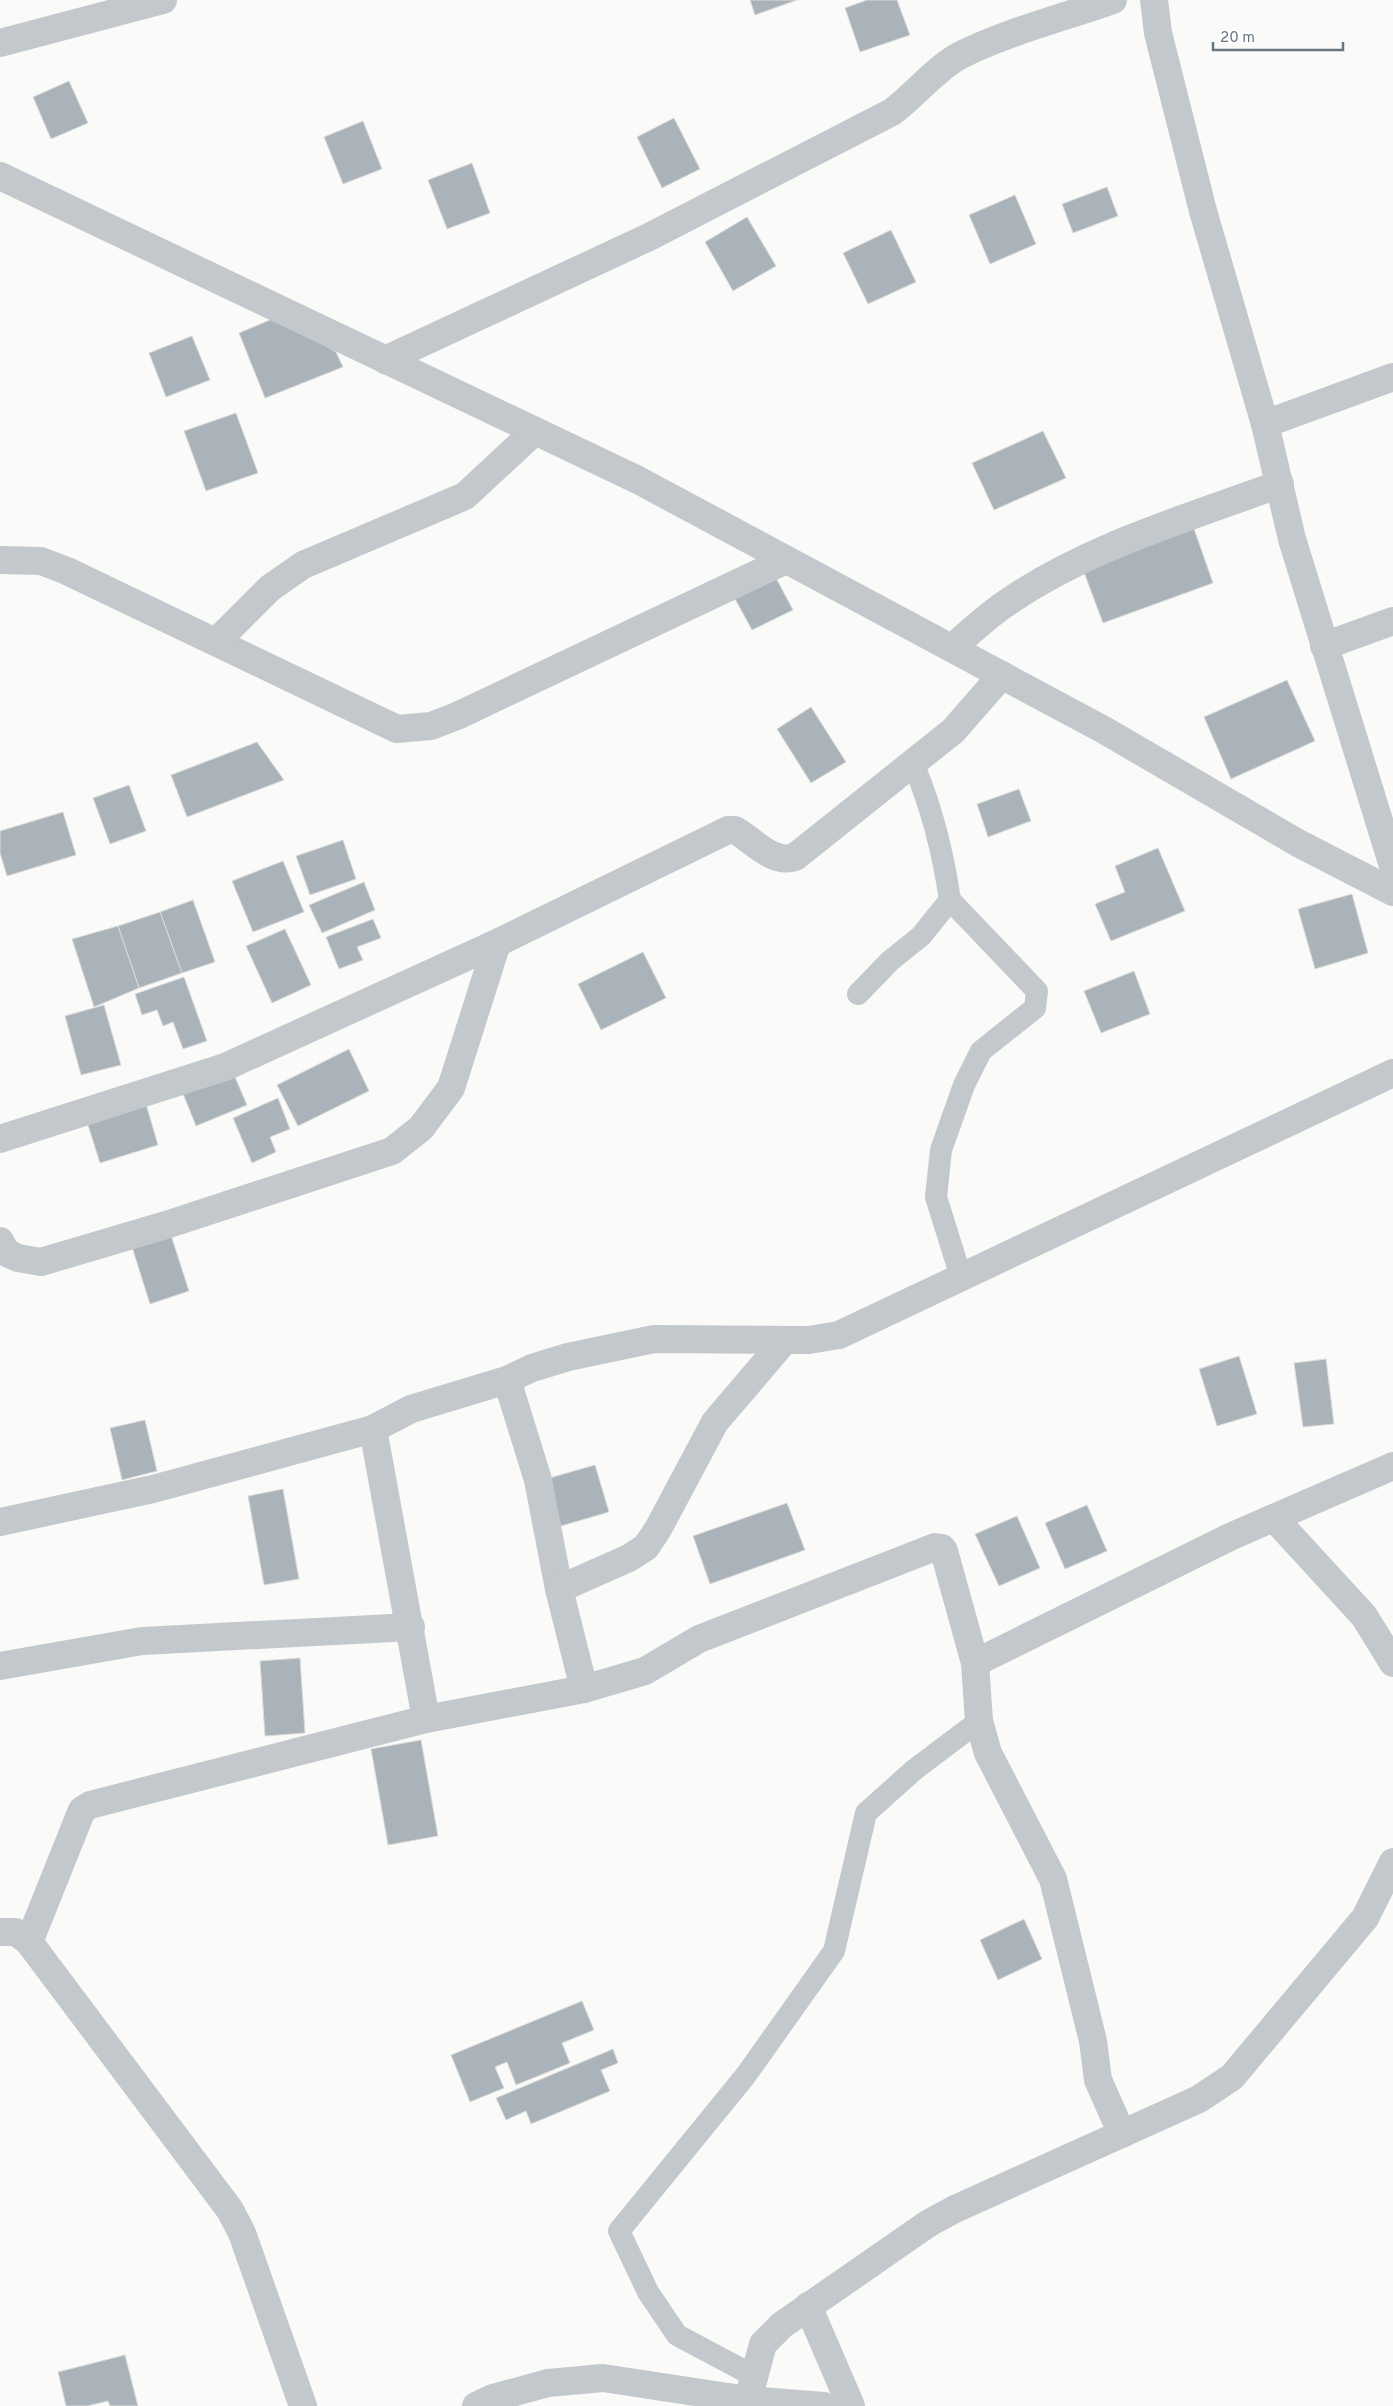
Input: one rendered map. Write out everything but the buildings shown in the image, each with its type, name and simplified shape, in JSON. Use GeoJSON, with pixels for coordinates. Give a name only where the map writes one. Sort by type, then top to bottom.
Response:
{"type":"FeatureCollection","features":[{"type":"Feature","properties":{"kind":"street"},"geometry":{"type":"LineString","coordinates":[[0,43],[164,0]]}},
{"type":"Feature","properties":{"kind":"street"},"geometry":{"type":"LineString","coordinates":[[385,360],[649,237],[877,120],[910,99],[936,73],[958,57],[987,44],[1113,0]]}},
{"type":"Feature","properties":{"kind":"street"},"geometry":{"type":"LineString","coordinates":[[1154,0],[1158,33],[1203,211],[1265,424],[1292,539],[1393,866]]}},
{"type":"Feature","properties":{"kind":"street"},"geometry":{"type":"LineString","coordinates":[[0,176],[638,480],[1104,730],[1298,843],[1393,892]]}},
{"type":"Feature","properties":{"kind":"street"},"geometry":{"type":"LineString","coordinates":[[1265,424],[1393,377]]}},
{"type":"Feature","properties":{"kind":"street"},"geometry":{"type":"LineString","coordinates":[[216,642],[270,588],[304,565],[464,496],[535,431]]}},
{"type":"Feature","properties":{"kind":"street"},"geometry":{"type":"LineString","coordinates":[[952,648],[1006,604],[1058,572],[1120,542],[1280,484]]}},
{"type":"Feature","properties":{"kind":"street"},"geometry":{"type":"LineString","coordinates":[[0,560],[41,561],[108,589],[396,729],[431,726],[466,711],[786,560]]}},
{"type":"Feature","properties":{"kind":"street"},"geometry":{"type":"LineString","coordinates":[[1324,646],[1393,621]]}},
{"type":"Feature","properties":{"kind":"street"},"geometry":{"type":"LineString","coordinates":[[0,1139],[225,1067],[497,943],[728,830],[735,830],[776,858],[788,860],[795,857],[953,731],[1002,675]]}},
{"type":"Feature","properties":{"kind":"street"},"geometry":{"type":"LineString","coordinates":[[0,1242],[7,1253],[18,1258],[41,1262],[166,1225],[392,1151],[421,1128],[451,1088],[497,943]]}},
{"type":"Feature","properties":{"kind":"street"},"geometry":{"type":"LineString","coordinates":[[0,1522],[153,1489],[373,1429],[411,1409],[506,1380],[532,1368],[568,1357],[654,1340],[809,1340],[839,1334],[1393,1073]]}},
{"type":"Feature","properties":{"kind":"street"},"geometry":{"type":"LineString","coordinates":[[559,1589],[630,1558],[646,1547],[658,1529],[715,1422],[785,1340]]}},
{"type":"Feature","properties":{"kind":"street"},"geometry":{"type":"LineString","coordinates":[[506,1380],[538,1480],[559,1589],[584,1689]]}},
{"type":"Feature","properties":{"kind":"street"},"geometry":{"type":"LineString","coordinates":[[373,1429],[426,1719]]}},
{"type":"Feature","properties":{"kind":"street"},"geometry":{"type":"LineString","coordinates":[[975,1663],[1232,1536],[1275,1519],[1393,1466]]}},
{"type":"Feature","properties":{"kind":"street"},"geometry":{"type":"LineString","coordinates":[[1275,1519],[1364,1616],[1393,1663]]}},
{"type":"Feature","properties":{"kind":"street"},"geometry":{"type":"LineString","coordinates":[[29,1942],[82,1810],[90,1805],[426,1719],[584,1689],[645,1671],[699,1639],[935,1547],[942,1548],[975,1663],[979,1721],[988,1753],[1053,1879],[1093,2041],[1098,2080],[1122,2134]]}},
{"type":"Feature","properties":{"kind":"street"},"geometry":{"type":"LineString","coordinates":[[0,1666],[142,1642],[410,1627]]}},
{"type":"Feature","properties":{"kind":"street"},"geometry":{"type":"LineString","coordinates":[[751,2388],[764,2344],[782,2325],[930,2223],[955,2209],[1199,2100],[1232,2078],[1365,1918],[1393,1862]]}},
{"type":"Feature","properties":{"kind":"street"},"geometry":{"type":"LineString","coordinates":[[0,1932],[16,1932],[29,1942],[230,2210],[242,2233],[303,2406]]}},
{"type":"Feature","properties":{"kind":"street"},"geometry":{"type":"LineString","coordinates":[[808,2306],[851,2406]]}},
{"type":"Feature","properties":{"kind":"street"},"geometry":{"type":"LineString","coordinates":[[476,2406],[493,2398],[548,2382],[603,2378],[751,2388],[824,2406]]}},
{"type":"Feature","properties":{"kind":"lane"},"geometry":{"type":"LineString","coordinates":[[913,763],[928,798],[942,849],[950,900],[1037,991],[1035,1008],[980,1051],[964,1085],[942,1150],[936,1197],[961,1277]]}},
{"type":"Feature","properties":{"kind":"lane"},"geometry":{"type":"LineString","coordinates":[[858,994],[890,961],[921,936],[950,900]]}},
{"type":"Feature","properties":{"kind":"lane"},"geometry":{"type":"LineString","coordinates":[[751,2388],[677,2335],[648,2292],[619,2231],[746,2075],[834,1951],[866,1812],[914,1770],[979,1721]]}}]}
